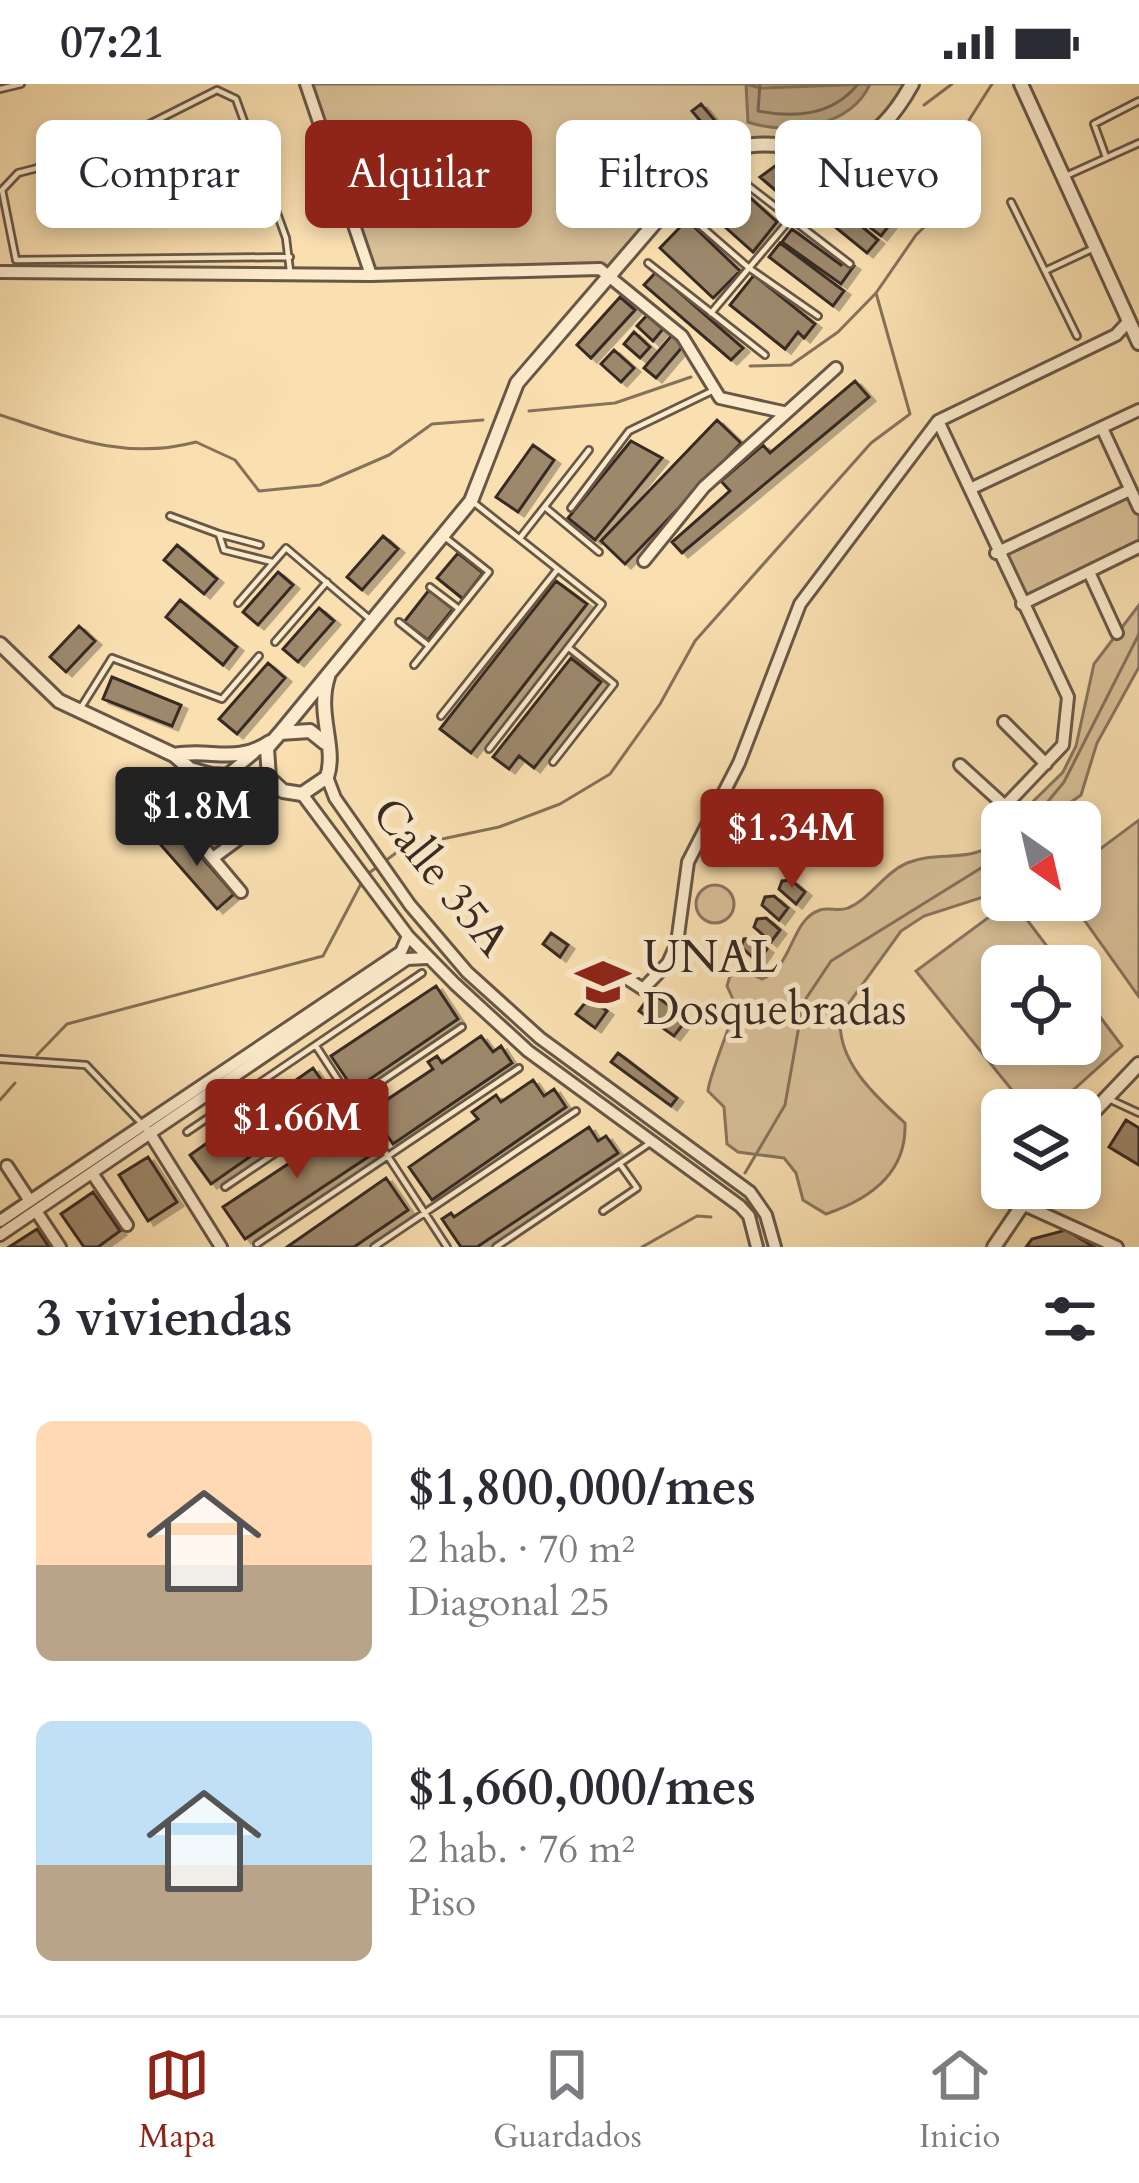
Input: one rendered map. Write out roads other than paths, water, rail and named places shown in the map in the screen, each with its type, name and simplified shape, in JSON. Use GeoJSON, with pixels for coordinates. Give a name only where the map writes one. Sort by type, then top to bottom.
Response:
{"type":"FeatureCollection","features":[{"type":"Feature","properties":{"kind":"street"},"geometry":{"type":"LineString","coordinates":[[307,84],[371,275]]}},
{"type":"Feature","properties":{"kind":"street"},"geometry":{"type":"LineString","coordinates":[[1019,86],[1094,248],[1134,319],[1138,338],[1116,335]]}},
{"type":"Feature","properties":{"kind":"street"},"geometry":{"type":"LineString","coordinates":[[886,120],[910,88]]}},
{"type":"Feature","properties":{"kind":"street"},"geometry":{"type":"LineString","coordinates":[[268,778],[265,758],[277,736],[471,501],[517,383],[703,167],[725,150],[775,145]]}},
{"type":"Feature","properties":{"kind":"street"},"geometry":{"type":"LineString","coordinates":[[0,272],[371,275],[601,269],[682,336],[720,398],[782,412]]}},
{"type":"Feature","properties":{"kind":"street"},"geometry":{"type":"LineString","coordinates":[[606,964],[643,989],[668,963],[677,943],[688,862],[739,763],[800,604],[938,421],[1116,335],[1134,319]]}},
{"type":"Feature","properties":{"kind":"street"},"geometry":{"type":"LineString","coordinates":[[644,561],[704,488],[782,412],[836,368]]}},
{"type":"Feature","properties":{"kind":"street"},"geometry":{"type":"LineString","coordinates":[[970,489],[1139,410]]}},
{"type":"Feature","properties":{"kind":"street"},"geometry":{"type":"LineString","coordinates":[[938,421],[1068,698],[1063,745],[1005,806],[960,765]]}},
{"type":"Feature","properties":{"kind":"street"},"geometry":{"type":"LineString","coordinates":[[1102,428],[1139,508]]}},
{"type":"Feature","properties":{"kind":"street"},"geometry":{"type":"LineString","coordinates":[[996,553],[1130,490]]}},
{"type":"Feature","properties":{"kind":"street"},"geometry":{"type":"LineString","coordinates":[[1022,604],[1139,547]]}},
{"type":"Feature","properties":{"kind":"street"},"geometry":{"type":"LineString","coordinates":[[1089,572],[1117,633]]}},
{"type":"Feature","properties":{"kind":"street"},"geometry":{"type":"LineString","coordinates":[[0,644],[77,712],[174,755],[190,769],[268,778],[283,791],[302,794],[327,777],[331,760],[322,706],[330,671]]}},
{"type":"Feature","properties":{"kind":"street"},"geometry":{"type":"LineString","coordinates":[[1004,722],[1046,764]]}},
{"type":"Feature","properties":{"kind":"street"},"geometry":{"type":"LineString","coordinates":[[241,892],[177,816],[277,736],[310,730],[325,743]]}},
{"type":"Feature","properties":{"kind":"street"},"geometry":{"type":"LineString","coordinates":[[174,755],[198,751],[240,758],[254,753]]}},
{"type":"Feature","properties":{"kind":"street","name":"Calle 35A"},"geometry":{"type":"LineString","coordinates":[[327,777],[335,798],[410,905],[467,972],[539,1038],[759,1202],[775,1247]]}},
{"type":"Feature","properties":{"kind":"street","name":"Calle 35A"},"geometry":{"type":"LineString","coordinates":[[302,794],[429,958],[528,1051],[740,1205],[749,1216],[757,1247]]}},
{"type":"Feature","properties":{"kind":"street"},"geometry":{"type":"LineString","coordinates":[[213,859],[259,824]]}},
{"type":"Feature","properties":{"kind":"street"},"geometry":{"type":"LineString","coordinates":[[0,1235],[33,1206],[401,952],[408,936]]}},
{"type":"Feature","properties":{"kind":"street"},"geometry":{"type":"LineString","coordinates":[[0,1221],[92,1172],[147,1129],[407,959],[429,958]]}},
{"type":"Feature","properties":{"kind":"street"},"geometry":{"type":"LineString","coordinates":[[1101,1103],[1139,1064]]}},
{"type":"Feature","properties":{"kind":"street"},"geometry":{"type":"LineString","coordinates":[[147,1129],[221,1247]]}},
{"type":"Feature","properties":{"kind":"street"},"geometry":{"type":"LineString","coordinates":[[650,1143],[659,1129]]}},
{"type":"Feature","properties":{"kind":"street"},"geometry":{"type":"LineString","coordinates":[[7,1166],[60,1247]]}},
{"type":"Feature","properties":{"kind":"street"},"geometry":{"type":"LineString","coordinates":[[92,1172],[127,1225]]}},
{"type":"Feature","properties":{"kind":"street"},"geometry":{"type":"LineString","coordinates":[[994,1247],[1004,1240],[1020,1209]]}},
{"type":"Feature","properties":{"kind":"street"},"geometry":{"type":"LineString","coordinates":[[1033,1209],[1117,1247]]}},
{"type":"Feature","properties":{"kind":"lane"},"geometry":{"type":"LineString","coordinates":[[0,89],[21,84]]}},
{"type":"Feature","properties":{"kind":"lane"},"geometry":{"type":"LineString","coordinates":[[290,257],[16,260],[2,190],[18,173],[88,155],[222,90],[236,99],[290,257],[290,272]]}},
{"type":"Feature","properties":{"kind":"lane"},"geometry":{"type":"LineString","coordinates":[[1106,157],[1094,124],[1139,101]]}},
{"type":"Feature","properties":{"kind":"lane"},"geometry":{"type":"LineString","coordinates":[[1062,178],[1139,143]]}},
{"type":"Feature","properties":{"kind":"lane"},"geometry":{"type":"LineString","coordinates":[[751,188],[775,207]]}},
{"type":"Feature","properties":{"kind":"lane"},"geometry":{"type":"LineString","coordinates":[[1011,202],[1077,336]]}},
{"type":"Feature","properties":{"kind":"lane"},"geometry":{"type":"LineString","coordinates":[[703,228],[749,268],[818,316]]}},
{"type":"Feature","properties":{"kind":"lane"},"geometry":{"type":"LineString","coordinates":[[711,313],[783,228]]}},
{"type":"Feature","properties":{"kind":"lane"},"geometry":{"type":"LineString","coordinates":[[803,228],[850,264]]}},
{"type":"Feature","properties":{"kind":"lane"},"geometry":{"type":"LineString","coordinates":[[1045,271],[1094,248]]}},
{"type":"Feature","properties":{"kind":"lane"},"geometry":{"type":"LineString","coordinates":[[648,263],[765,355]]}},
{"type":"Feature","properties":{"kind":"lane"},"geometry":{"type":"LineString","coordinates":[[571,508],[629,431],[714,390]]}},
{"type":"Feature","properties":{"kind":"lane"},"geometry":{"type":"LineString","coordinates":[[520,538],[589,449]]}},
{"type":"Feature","properties":{"kind":"lane"},"geometry":{"type":"LineString","coordinates":[[471,501],[602,604],[489,749]]}},
{"type":"Feature","properties":{"kind":"lane"},"geometry":{"type":"LineString","coordinates":[[546,508],[599,552]]}},
{"type":"Feature","properties":{"kind":"lane"},"geometry":{"type":"LineString","coordinates":[[170,516],[260,545]]}},
{"type":"Feature","properties":{"kind":"lane"},"geometry":{"type":"LineString","coordinates":[[219,534],[224,550],[272,562]]}},
{"type":"Feature","properties":{"kind":"lane"},"geometry":{"type":"LineString","coordinates":[[414,665],[489,572],[444,536]]}},
{"type":"Feature","properties":{"kind":"lane"},"geometry":{"type":"LineString","coordinates":[[238,603],[286,548],[372,621]]}},
{"type":"Feature","properties":{"kind":"lane"},"geometry":{"type":"LineString","coordinates":[[440,716],[558,568]]}},
{"type":"Feature","properties":{"kind":"lane"},"geometry":{"type":"LineString","coordinates":[[274,642],[327,582]]}},
{"type":"Feature","properties":{"kind":"lane"},"geometry":{"type":"LineString","coordinates":[[430,586],[459,609]]}},
{"type":"Feature","properties":{"kind":"lane"},"geometry":{"type":"LineString","coordinates":[[399,622],[429,646]]}},
{"type":"Feature","properties":{"kind":"lane"},"geometry":{"type":"LineString","coordinates":[[553,762],[614,684],[569,648]]}},
{"type":"Feature","properties":{"kind":"lane"},"geometry":{"type":"LineString","coordinates":[[77,712],[112,658],[222,699],[259,656]]}},
{"type":"Feature","properties":{"kind":"lane"},"geometry":{"type":"LineString","coordinates":[[187,1132],[422,973]]}},
{"type":"Feature","properties":{"kind":"lane"},"geometry":{"type":"LineString","coordinates":[[225,1187],[462,1027]]}},
{"type":"Feature","properties":{"kind":"lane"},"geometry":{"type":"LineString","coordinates":[[315,1044],[447,1247]]}},
{"type":"Feature","properties":{"kind":"lane"},"geometry":{"type":"LineString","coordinates":[[0,1059],[86,1065],[147,1129]]}},
{"type":"Feature","properties":{"kind":"lane"},"geometry":{"type":"LineString","coordinates":[[257,1244],[519,1068]]}},
{"type":"Feature","properties":{"kind":"lane"},"geometry":{"type":"LineString","coordinates":[[1106,1097],[1139,1113]]}},
{"type":"Feature","properties":{"kind":"lane"},"geometry":{"type":"LineString","coordinates":[[374,1247],[576,1111]]}},
{"type":"Feature","properties":{"kind":"lane"},"geometry":{"type":"LineString","coordinates":[[496,1247],[650,1143]]}},
{"type":"Feature","properties":{"kind":"lane"},"geometry":{"type":"LineString","coordinates":[[603,1211],[637,1188],[620,1164]]}},
{"type":"Feature","properties":{"kind":"water"},"geometry":{"type":"Polygon","coordinates":[[[746,84],[760,88],[870,84],[861,99],[834,119],[775,120],[775,127],[748,120],[746,84]]]}},
{"type":"Feature","properties":{"kind":"waterway"},"geometry":{"type":"LineString","coordinates":[[924,105],[952,84]]}},
{"type":"Feature","properties":{"kind":"waterway"},"geometry":{"type":"LineString","coordinates":[[750,366],[791,365],[838,332],[876,293],[916,235],[958,194],[970,150],[969,120],[992,84]]}},
{"type":"Feature","properties":{"kind":"waterway"},"geometry":{"type":"LineString","coordinates":[[369,873],[404,847],[499,827],[560,804],[610,774],[660,704],[695,641],[871,443],[910,414],[876,293]]}},
{"type":"Feature","properties":{"kind":"waterway"},"geometry":{"type":"LineString","coordinates":[[529,411],[615,403],[691,377]]}},
{"type":"Feature","properties":{"kind":"waterway"},"geometry":{"type":"LineString","coordinates":[[0,415],[121,448],[196,442],[235,460],[259,491],[320,485],[389,455],[432,424],[483,420]]}},
{"type":"Feature","properties":{"kind":"waterway"},"geometry":{"type":"LineString","coordinates":[[1048,801],[1064,782],[1139,634]]}},
{"type":"Feature","properties":{"kind":"waterway"},"geometry":{"type":"LineString","coordinates":[[745,1173],[785,1105],[803,1003],[831,961],[981,868]]}},
{"type":"Feature","properties":{"kind":"waterway"},"geometry":{"type":"LineString","coordinates":[[37,1055],[67,1024],[323,956],[363,880]]}},
{"type":"Feature","properties":{"kind":"waterway"},"geometry":{"type":"LineString","coordinates":[[0,1100],[15,1083]]}},
{"type":"Feature","properties":{"kind":"waterway"},"geometry":{"type":"LineString","coordinates":[[642,1247],[697,1216],[711,1217]]}},
{"type":"Feature","properties":{"kind":"place","name":"UNAL Dosquebradas"},"geometry":{"type":"Point","coordinates":[603,982]}}]}
